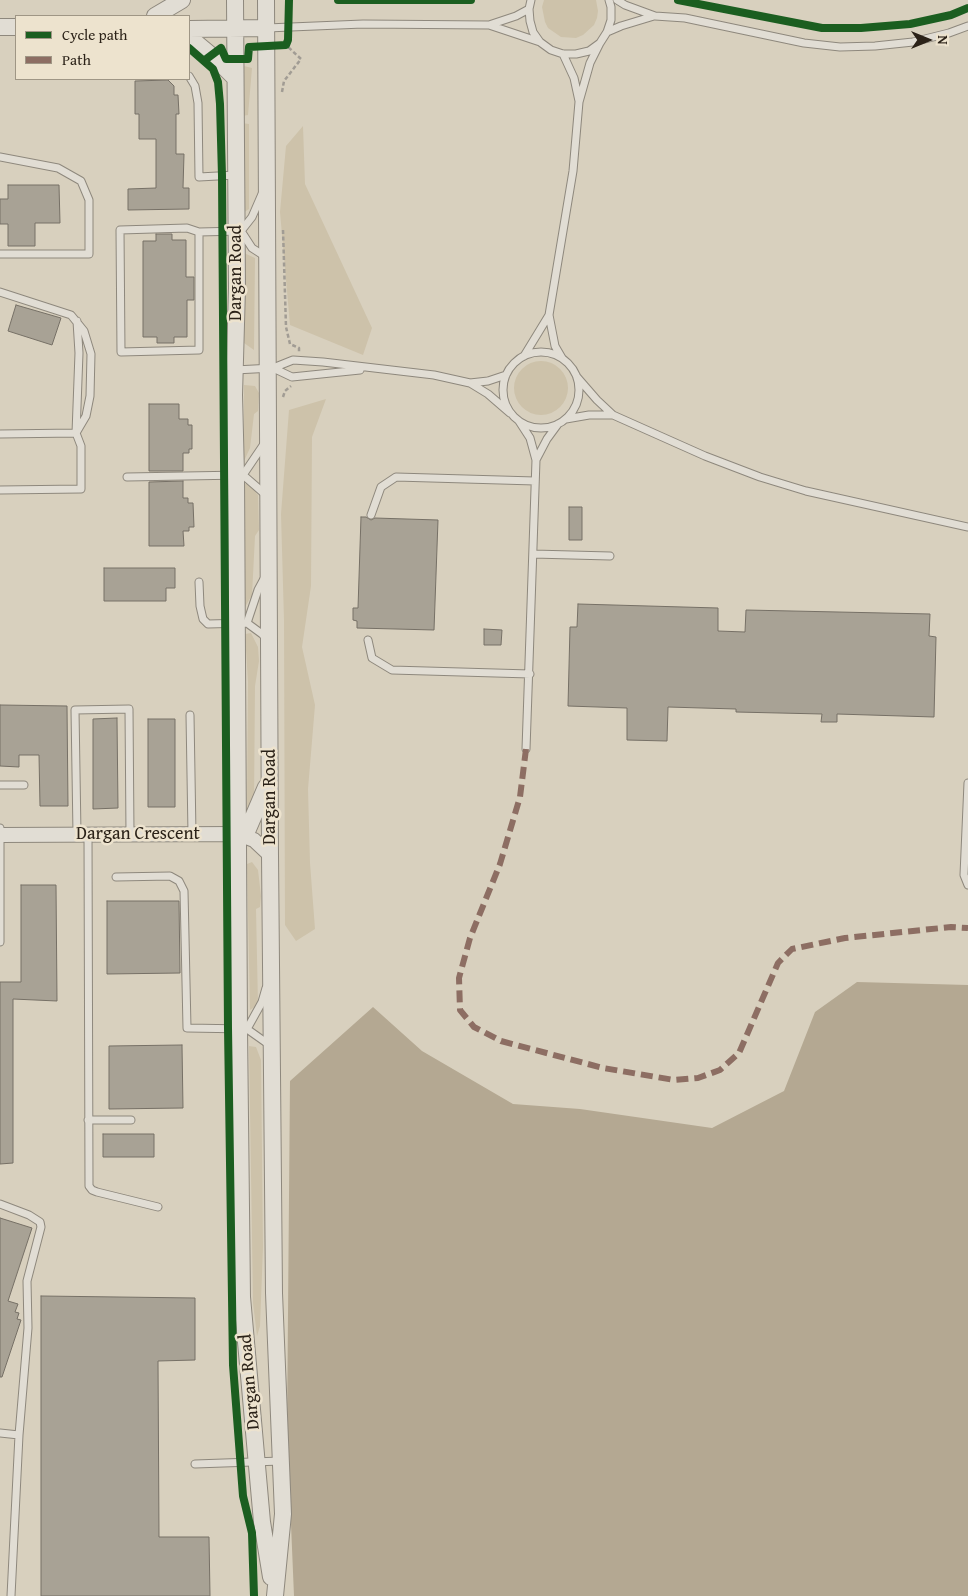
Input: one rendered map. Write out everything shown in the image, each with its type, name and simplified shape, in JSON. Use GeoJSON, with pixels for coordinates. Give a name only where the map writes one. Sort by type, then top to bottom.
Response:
{"type":"FeatureCollection","features":[{"type":"Feature","properties":{"kind":"street"},"geometry":{"type":"LineString","coordinates":[[156,15],[182,0]]}},
{"type":"Feature","properties":{"kind":"street","name":"Dargan Road"},"geometry":{"type":"LineString","coordinates":[[235,0],[236,175],[239,231],[235,370],[240,475],[243,1029],[242,1297],[262,1522],[274,1595]]}},
{"type":"Feature","properties":{"kind":"street","name":"Dargan Road"},"geometry":{"type":"LineString","coordinates":[[266,0],[267,258],[270,368],[268,497],[271,1047],[274,1293],[283,1514],[274,1595]]}},
{"type":"Feature","properties":{"kind":"street"},"geometry":{"type":"LineString","coordinates":[[0,27],[15,27]]}},
{"type":"Feature","properties":{"kind":"street"},"geometry":{"type":"LineString","coordinates":[[190,29],[267,28]]}},
{"type":"Feature","properties":{"kind":"street"},"geometry":{"type":"LineString","coordinates":[[190,38],[235,78]]}},
{"type":"Feature","properties":{"kind":"street"},"geometry":{"type":"LineString","coordinates":[[270,778],[242,835],[254,840],[270,855]]}},
{"type":"Feature","properties":{"kind":"street","name":"Dargan Crescent"},"geometry":{"type":"LineString","coordinates":[[0,832],[242,835]]}},
{"type":"Feature","properties":{"kind":"lane"},"geometry":{"type":"LineString","coordinates":[[532,0],[529,9],[533,32],[540,42],[550,50],[563,54],[576,54],[589,51],[600,43]]}},
{"type":"Feature","properties":{"kind":"lane"},"geometry":{"type":"LineString","coordinates":[[562,358],[555,346],[550,315],[573,172],[579,102],[590,63],[607,32],[611,20],[609,0]]}},
{"type":"Feature","properties":{"kind":"lane"},"geometry":{"type":"LineString","coordinates":[[616,0],[624,5],[655,16],[685,18],[804,43],[840,47],[913,42],[968,26]]}},
{"type":"Feature","properties":{"kind":"lane"},"geometry":{"type":"LineString","coordinates":[[489,25],[516,16],[529,9]]}},
{"type":"Feature","properties":{"kind":"lane"},"geometry":{"type":"LineString","coordinates":[[607,32],[655,16]]}},
{"type":"Feature","properties":{"kind":"lane"},"geometry":{"type":"LineString","coordinates":[[267,28],[363,24],[489,25],[540,42]]}},
{"type":"Feature","properties":{"kind":"lane"},"geometry":{"type":"LineString","coordinates":[[563,54],[574,78],[579,102]]}},
{"type":"Feature","properties":{"kind":"lane"},"geometry":{"type":"LineString","coordinates":[[190,78],[198,103],[199,177],[236,175]]}},
{"type":"Feature","properties":{"kind":"lane"},"geometry":{"type":"LineString","coordinates":[[0,157],[58,168],[81,181],[89,200],[89,254],[0,254]]}},
{"type":"Feature","properties":{"kind":"lane"},"geometry":{"type":"LineString","coordinates":[[199,232],[199,350],[121,352],[120,230],[186,228],[199,232],[239,231],[252,217],[267,182]]}},
{"type":"Feature","properties":{"kind":"lane"},"geometry":{"type":"LineString","coordinates":[[239,231],[252,248],[267,258]]}},
{"type":"Feature","properties":{"kind":"lane"},"geometry":{"type":"LineString","coordinates":[[0,292],[71,315],[77,320],[84,331],[91,354],[90,396],[86,416],[76,433]]}},
{"type":"Feature","properties":{"kind":"lane"},"geometry":{"type":"LineString","coordinates":[[524,356],[550,315]]}},
{"type":"Feature","properties":{"kind":"lane"},"geometry":{"type":"LineString","coordinates":[[0,490],[81,489],[81,446],[76,433],[79,353],[77,320]]}},
{"type":"Feature","properties":{"kind":"lane"},"geometry":{"type":"LineString","coordinates":[[510,413],[504,401],[503,388],[506,375],[514,364],[524,356],[533,352],[553,353],[571,366],[597,400],[613,415],[705,456],[806,491],[968,527]]}},
{"type":"Feature","properties":{"kind":"lane"},"geometry":{"type":"LineString","coordinates":[[235,370],[270,368],[292,360],[398,370],[470,383],[488,381],[506,375]]}},
{"type":"Feature","properties":{"kind":"lane"},"geometry":{"type":"LineString","coordinates":[[270,368],[292,377],[370,368]]}},
{"type":"Feature","properties":{"kind":"lane"},"geometry":{"type":"LineString","coordinates":[[470,383],[488,394],[519,421],[528,426],[548,428],[566,419],[574,410],[580,388],[578,377]]}},
{"type":"Feature","properties":{"kind":"lane"},"geometry":{"type":"LineString","coordinates":[[566,419],[589,415],[613,415]]}},
{"type":"Feature","properties":{"kind":"lane"},"geometry":{"type":"LineString","coordinates":[[519,421],[530,438],[536,460],[526,749]]}},
{"type":"Feature","properties":{"kind":"lane"},"geometry":{"type":"LineString","coordinates":[[536,460],[558,424]]}},
{"type":"Feature","properties":{"kind":"lane"},"geometry":{"type":"LineString","coordinates":[[0,434],[76,433]]}},
{"type":"Feature","properties":{"kind":"lane"},"geometry":{"type":"LineString","coordinates":[[240,475],[268,438]]}},
{"type":"Feature","properties":{"kind":"lane"},"geometry":{"type":"LineString","coordinates":[[127,476],[240,475],[268,497]]}},
{"type":"Feature","properties":{"kind":"lane"},"geometry":{"type":"LineString","coordinates":[[371,515],[381,487],[396,477],[535,481]]}},
{"type":"Feature","properties":{"kind":"lane"},"geometry":{"type":"LineString","coordinates":[[533,554],[610,556]]}},
{"type":"Feature","properties":{"kind":"lane"},"geometry":{"type":"LineString","coordinates":[[241,623],[269,570]]}},
{"type":"Feature","properties":{"kind":"lane"},"geometry":{"type":"LineString","coordinates":[[199,582],[200,606],[204,619],[208,624],[241,623],[262,634],[269,642]]}},
{"type":"Feature","properties":{"kind":"lane"},"geometry":{"type":"LineString","coordinates":[[368,640],[372,658],[392,670],[530,674]]}},
{"type":"Feature","properties":{"kind":"lane"},"geometry":{"type":"LineString","coordinates":[[130,834],[129,709],[75,710],[82,834],[88,1182],[92,1190],[158,1207]]}},
{"type":"Feature","properties":{"kind":"lane"},"geometry":{"type":"LineString","coordinates":[[190,715],[192,834]]}},
{"type":"Feature","properties":{"kind":"lane"},"geometry":{"type":"LineString","coordinates":[[968,783],[964,875],[968,885]]}},
{"type":"Feature","properties":{"kind":"lane"},"geometry":{"type":"LineString","coordinates":[[0,785],[24,785]]}},
{"type":"Feature","properties":{"kind":"lane"},"geometry":{"type":"LineString","coordinates":[[0,832],[0,942]]}},
{"type":"Feature","properties":{"kind":"lane"},"geometry":{"type":"LineString","coordinates":[[116,877],[170,876],[179,881],[184,891],[187,1028],[243,1029],[271,1047]]}},
{"type":"Feature","properties":{"kind":"lane"},"geometry":{"type":"LineString","coordinates":[[243,1029],[262,1002],[271,971]]}},
{"type":"Feature","properties":{"kind":"lane"},"geometry":{"type":"LineString","coordinates":[[88,1120],[130,1120]]}},
{"type":"Feature","properties":{"kind":"lane"},"geometry":{"type":"LineString","coordinates":[[0,1204],[29,1214],[40,1222],[41,1227],[27,1281],[28,1328],[19,1435],[12,1596]]}},
{"type":"Feature","properties":{"kind":"lane"},"geometry":{"type":"LineString","coordinates":[[0,1434],[19,1435]]}},
{"type":"Feature","properties":{"kind":"lane"},"geometry":{"type":"LineString","coordinates":[[195,1464],[281,1461]]}},
{"type":"Feature","properties":{"kind":"path"},"geometry":{"type":"LineString","coordinates":[[267,46],[286,45],[288,26]]}},
{"type":"Feature","properties":{"kind":"shaded area"},"geometry":{"type":"Polygon","coordinates":[[[544,0],[596,0],[597,18],[594,25],[583,35],[576,38],[561,37],[548,28],[545,22],[542,7],[544,0]]]}},
{"type":"Feature","properties":{"kind":"shaded area"},"geometry":{"type":"Polygon","coordinates":[[[244,66],[252,68],[248,115],[242,116],[244,66]]]}},
{"type":"Feature","properties":{"kind":"shaded area"},"geometry":{"type":"Polygon","coordinates":[[[242,123],[249,124],[249,209],[243,213],[242,123]]]}},
{"type":"Feature","properties":{"kind":"shaded area"},"geometry":{"type":"Polygon","coordinates":[[[303,126],[305,184],[372,328],[363,355],[290,325],[280,212],[286,146],[303,126]]]}},
{"type":"Feature","properties":{"kind":"shaded area"},"geometry":{"type":"Polygon","coordinates":[[[244,253],[255,258],[254,350],[244,343],[244,253]]]}},
{"type":"Feature","properties":{"kind":"shaded area"},"geometry":{"type":"Polygon","coordinates":[[[536,361],[546,361],[556,365],[564,373],[568,388],[564,403],[556,411],[546,415],[536,415],[526,411],[518,403],[514,393],[514,383],[518,373],[526,365],[536,361]]]}},
{"type":"Feature","properties":{"kind":"shaded area"},"geometry":{"type":"Polygon","coordinates":[[[244,385],[255,386],[259,393],[258,411],[254,414],[250,448],[244,461],[244,385]]]}},
{"type":"Feature","properties":{"kind":"shaded area"},"geometry":{"type":"Polygon","coordinates":[[[326,399],[312,437],[311,586],[302,647],[315,705],[308,789],[310,863],[315,929],[296,941],[285,925],[284,620],[281,514],[289,410],[326,399]]]}},
{"type":"Feature","properties":{"kind":"shaded area"},"geometry":{"type":"Polygon","coordinates":[[[245,484],[249,484],[258,495],[259,530],[255,536],[252,595],[245,607],[245,484]]]}},
{"type":"Feature","properties":{"kind":"shaded area"},"geometry":{"type":"Polygon","coordinates":[[[251,633],[258,647],[259,661],[255,686],[254,802],[252,808],[247,809],[248,682],[245,634],[251,633]]]}},
{"type":"Feature","properties":{"kind":"shaded area"},"geometry":{"type":"Polygon","coordinates":[[[252,862],[258,870],[261,896],[260,907],[256,909],[258,1005],[250,1010],[247,864],[252,862]]]}},
{"type":"Feature","properties":{"kind":"shaded area"},"geometry":{"type":"Polygon","coordinates":[[[857,982],[968,985],[968,1596],[294,1596],[287,1429],[290,1081],[373,1007],[422,1051],[513,1104],[580,1109],[712,1128],[784,1091],[815,1012],[857,982]]]}},
{"type":"Feature","properties":{"kind":"shaded area"},"geometry":{"type":"Polygon","coordinates":[[[249,1046],[256,1047],[261,1060],[263,1247],[260,1326],[257,1336],[253,1303],[249,1046]]]}},
{"type":"Feature","properties":{"kind":"building"},"geometry":{"type":"Polygon","coordinates":[[[168,80],[174,86],[174,95],[178,95],[179,114],[176,114],[176,154],[184,154],[183,188],[189,188],[189,209],[128,210],[128,189],[156,188],[156,139],[139,139],[139,114],[135,114],[135,81],[168,80]]]}},
{"type":"Feature","properties":{"kind":"building"},"geometry":{"type":"Polygon","coordinates":[[[8,185],[59,185],[60,223],[35,223],[35,246],[8,246],[8,224],[0,224],[0,199],[8,199],[8,185]]]}},
{"type":"Feature","properties":{"kind":"building"},"geometry":{"type":"Polygon","coordinates":[[[156,234],[172,234],[172,240],[186,240],[186,277],[194,277],[194,300],[187,300],[187,337],[174,337],[174,343],[157,343],[157,337],[143,337],[143,241],[156,241],[156,234]]]}},
{"type":"Feature","properties":{"kind":"building"},"geometry":{"type":"Polygon","coordinates":[[[16,305],[61,318],[52,345],[8,331],[16,305]]]}},
{"type":"Feature","properties":{"kind":"building"},"geometry":{"type":"Polygon","coordinates":[[[149,404],[179,404],[179,419],[188,419],[188,425],[192,425],[192,449],[189,449],[189,453],[183,453],[183,471],[149,471],[149,404]]]}},
{"type":"Feature","properties":{"kind":"building"},"geometry":{"type":"Polygon","coordinates":[[[183,481],[183,498],[188,498],[188,503],[193,503],[194,527],[189,527],[189,531],[183,531],[184,546],[149,546],[149,482],[183,481]]]}},
{"type":"Feature","properties":{"kind":"building"},"geometry":{"type":"Polygon","coordinates":[[[569,507],[582,507],[582,540],[569,540],[569,507]]]}},
{"type":"Feature","properties":{"kind":"building"},"geometry":{"type":"Polygon","coordinates":[[[361,517],[371,520],[375,518],[438,520],[434,630],[357,628],[357,621],[353,620],[353,608],[358,608],[361,517]]]}},
{"type":"Feature","properties":{"kind":"building"},"geometry":{"type":"Polygon","coordinates":[[[104,568],[175,568],[175,588],[166,588],[166,601],[104,601],[104,568]]]}},
{"type":"Feature","properties":{"kind":"building"},"geometry":{"type":"Polygon","coordinates":[[[578,604],[718,608],[718,631],[745,632],[746,610],[930,614],[929,636],[936,637],[934,717],[837,714],[837,722],[821,722],[822,714],[736,712],[736,709],[668,707],[667,741],[627,740],[627,708],[568,706],[570,627],[577,627],[578,604]]]}},
{"type":"Feature","properties":{"kind":"building"},"geometry":{"type":"Polygon","coordinates":[[[484,629],[502,630],[501,645],[484,645],[484,629]]]}},
{"type":"Feature","properties":{"kind":"building"},"geometry":{"type":"Polygon","coordinates":[[[0,705],[67,706],[68,806],[40,806],[39,755],[19,755],[19,767],[0,766],[0,705]]]}},
{"type":"Feature","properties":{"kind":"building"},"geometry":{"type":"Polygon","coordinates":[[[117,718],[118,808],[93,809],[93,719],[117,718]]]}},
{"type":"Feature","properties":{"kind":"building"},"geometry":{"type":"Polygon","coordinates":[[[148,719],[175,719],[175,807],[148,807],[148,719]]]}},
{"type":"Feature","properties":{"kind":"building"},"geometry":{"type":"Polygon","coordinates":[[[21,885],[56,885],[57,1001],[13,999],[13,1163],[0,1164],[0,982],[21,982],[21,885]]]}},
{"type":"Feature","properties":{"kind":"building"},"geometry":{"type":"Polygon","coordinates":[[[107,901],[179,901],[180,973],[107,974],[107,901]]]}},
{"type":"Feature","properties":{"kind":"building"},"geometry":{"type":"Polygon","coordinates":[[[182,1045],[183,1108],[109,1109],[109,1046],[182,1045]]]}},
{"type":"Feature","properties":{"kind":"building"},"geometry":{"type":"Polygon","coordinates":[[[103,1134],[154,1134],[154,1157],[103,1157],[103,1134]]]}},
{"type":"Feature","properties":{"kind":"building"},"geometry":{"type":"Polygon","coordinates":[[[0,1218],[32,1228],[8,1301],[18,1304],[15,1312],[19,1313],[17,1319],[21,1320],[2,1377],[0,1377],[0,1218]]]}},
{"type":"Feature","properties":{"kind":"building"},"geometry":{"type":"Polygon","coordinates":[[[41,1296],[195,1298],[195,1360],[158,1361],[159,1537],[209,1537],[210,1596],[41,1596],[41,1296]]]}},
{"type":"Feature","properties":{"kind":"marked path"},"geometry":{"type":"LineString","coordinates":[[526,749],[520,797],[500,864],[470,938],[459,978],[460,1010],[474,1027],[501,1041],[603,1068],[674,1080],[698,1078],[720,1070],[739,1053],[778,963],[792,949],[845,938],[951,927],[968,928]]}},
{"type":"Feature","properties":{"kind":"cycle path"},"geometry":{"type":"LineString","coordinates":[[205,60],[221,48],[226,59],[248,59],[249,47],[286,45],[288,40],[289,0]]}},
{"type":"Feature","properties":{"kind":"cycle path"},"geometry":{"type":"LineString","coordinates":[[338,0],[471,0]]}},
{"type":"Feature","properties":{"kind":"cycle path"},"geometry":{"type":"LineString","coordinates":[[678,0],[822,28],[861,28],[910,24],[951,15],[968,8]]}},
{"type":"Feature","properties":{"kind":"cycle path"},"geometry":{"type":"LineString","coordinates":[[190,49],[213,69],[218,82],[220,104],[228,1028],[233,1365],[243,1496],[252,1533],[254,1596]]}}]}
